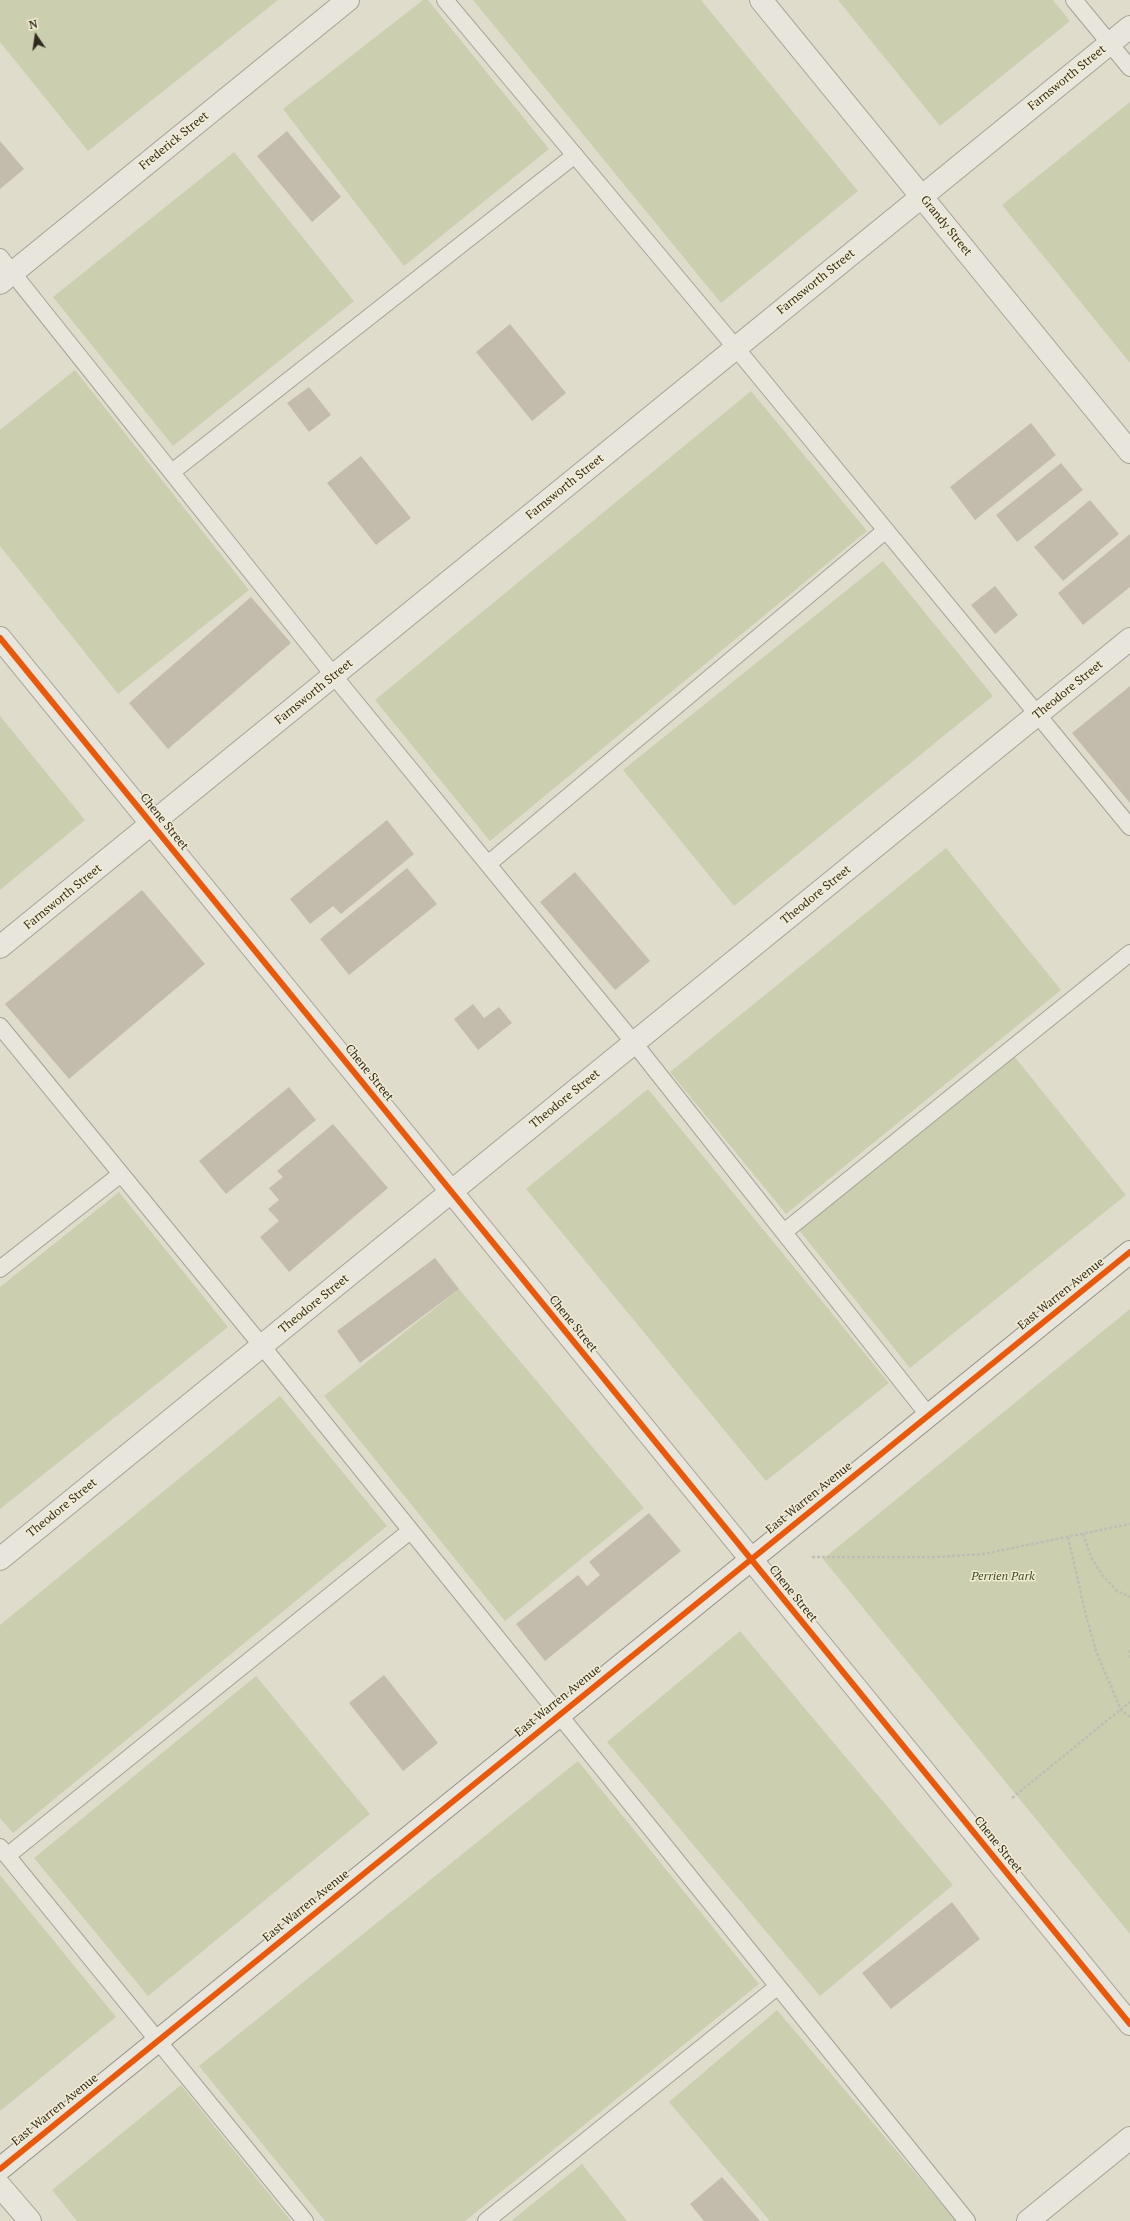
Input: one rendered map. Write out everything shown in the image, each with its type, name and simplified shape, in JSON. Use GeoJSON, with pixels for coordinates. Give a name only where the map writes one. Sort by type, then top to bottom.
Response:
{"type":"FeatureCollection","features":[{"type":"Feature","properties":{"kind":"street","name":"Frederick Street"},"geometry":{"type":"LineString","coordinates":[[4,271],[348,0]]}},
{"type":"Feature","properties":{"kind":"street","name":"Grandy Street"},"geometry":{"type":"LineString","coordinates":[[761,0],[1130,452]]}},
{"type":"Feature","properties":{"kind":"street","name":"Farnsworth Street"},"geometry":{"type":"LineString","coordinates":[[0,947],[1130,27]]}},
{"type":"Feature","properties":{"kind":"street","name":"Chene Street"},"geometry":{"type":"LineString","coordinates":[[0,638],[1130,2024]]}},
{"type":"Feature","properties":{"kind":"street","name":"Theodore Street"},"geometry":{"type":"LineString","coordinates":[[0,1559],[1130,639]]}},
{"type":"Feature","properties":{"kind":"street","name":"East Warren Avenue"},"geometry":{"type":"LineString","coordinates":[[0,2169],[157,2040],[1130,1252]]}},
{"type":"Feature","properties":{"kind":"street"},"geometry":{"type":"LineString","coordinates":[[1028,2221],[1130,2138]]}},
{"type":"Feature","properties":{"kind":"street"},"geometry":{"type":"LineString","coordinates":[[0,2186],[30,2221]]}},
{"type":"Feature","properties":{"kind":"lane"},"geometry":{"type":"LineString","coordinates":[[445,0],[736,348],[1130,827]]}},
{"type":"Feature","properties":{"kind":"lane"},"geometry":{"type":"LineString","coordinates":[[1074,0],[1130,68]]}},
{"type":"Feature","properties":{"kind":"lane"},"geometry":{"type":"LineString","coordinates":[[172,472],[575,155]]}},
{"type":"Feature","properties":{"kind":"lane"},"geometry":{"type":"LineString","coordinates":[[4,271],[172,472],[334,676],[634,1043],[929,1416]]}},
{"type":"Feature","properties":{"kind":"lane"},"geometry":{"type":"LineString","coordinates":[[488,864],[886,530]]}},
{"type":"Feature","properties":{"kind":"lane"},"geometry":{"type":"LineString","coordinates":[[784,1232],[1130,953]]}},
{"type":"Feature","properties":{"kind":"lane"},"geometry":{"type":"LineString","coordinates":[[0,1026],[262,1346],[558,1716],[967,2221]]}},
{"type":"Feature","properties":{"kind":"lane"},"geometry":{"type":"LineString","coordinates":[[0,1269],[121,1174]]}},
{"type":"Feature","properties":{"kind":"lane"},"geometry":{"type":"LineString","coordinates":[[305,2221],[3,1851],[410,1531]]}},
{"type":"Feature","properties":{"kind":"lane"},"geometry":{"type":"LineString","coordinates":[[486,2221],[777,1986]]}},
{"type":"Feature","properties":{"kind":"path"},"geometry":{"type":"LineString","coordinates":[[812,1557],[937,1557],[983,1554],[1130,1524]]}},
{"type":"Feature","properties":{"kind":"path"},"geometry":{"type":"LineString","coordinates":[[1083,1534],[1092,1559],[1104,1578],[1117,1591],[1130,1597]]}},
{"type":"Feature","properties":{"kind":"path"},"geometry":{"type":"LineString","coordinates":[[1068,1537],[1086,1616],[1096,1651],[1121,1710],[1130,1717]]}},
{"type":"Feature","properties":{"kind":"path"},"geometry":{"type":"LineString","coordinates":[[1130,1650],[1130,1659]]}},
{"type":"Feature","properties":{"kind":"path"},"geometry":{"type":"LineString","coordinates":[[1012,1798],[1130,1702]]}},
{"type":"Feature","properties":{"kind":"green space"},"geometry":{"type":"Polygon","coordinates":[[[0,0],[278,0],[88,151],[0,42],[0,0]]]}},
{"type":"Feature","properties":{"kind":"green space"},"geometry":{"type":"Polygon","coordinates":[[[423,0],[428,0],[549,149],[404,266],[283,109],[423,0]]]}},
{"type":"Feature","properties":{"kind":"green space"},"geometry":{"type":"Polygon","coordinates":[[[473,0],[701,0],[858,191],[721,303],[473,0]]]}},
{"type":"Feature","properties":{"kind":"green space"},"geometry":{"type":"Polygon","coordinates":[[[838,0],[1053,0],[1070,21],[940,126],[838,0]]]}},
{"type":"Feature","properties":{"kind":"green space"},"geometry":{"type":"Polygon","coordinates":[[[1130,102],[1130,363],[1002,205],[1130,102]]]}},
{"type":"Feature","properties":{"kind":"green space"},"geometry":{"type":"Polygon","coordinates":[[[234,152],[354,301],[173,446],[53,297],[234,152]]]}},
{"type":"Feature","properties":{"kind":"green space"},"geometry":{"type":"Polygon","coordinates":[[[75,370],[249,590],[118,694],[0,546],[0,430],[75,370]]]}},
{"type":"Feature","properties":{"kind":"green space"},"geometry":{"type":"Polygon","coordinates":[[[751,391],[867,531],[490,841],[375,700],[751,391]]]}},
{"type":"Feature","properties":{"kind":"green space"},"geometry":{"type":"Polygon","coordinates":[[[883,561],[993,696],[734,906],[623,770],[883,561]]]}},
{"type":"Feature","properties":{"kind":"green space"},"geometry":{"type":"Polygon","coordinates":[[[0,716],[85,820],[0,890],[0,716]]]}},
{"type":"Feature","properties":{"kind":"green space"},"geometry":{"type":"Polygon","coordinates":[[[946,848],[1061,990],[786,1214],[670,1072],[946,848]]]}},
{"type":"Feature","properties":{"kind":"green space"},"geometry":{"type":"Polygon","coordinates":[[[1014,1056],[1126,1195],[910,1368],[799,1230],[1014,1056]]]}},
{"type":"Feature","properties":{"kind":"green space"},"geometry":{"type":"Polygon","coordinates":[[[648,1089],[889,1383],[766,1481],[526,1189],[648,1089]]]}},
{"type":"Feature","properties":{"kind":"green space"},"geometry":{"type":"Polygon","coordinates":[[[119,1192],[228,1327],[0,1509],[0,1287],[119,1192]]]}},
{"type":"Feature","properties":{"kind":"green space"},"geometry":{"type":"Polygon","coordinates":[[[459,1289],[644,1508],[505,1621],[324,1396],[459,1289]]]}},
{"type":"Feature","properties":{"kind":"green space","name":"Perrien Park"},"geometry":{"type":"Polygon","coordinates":[[[1130,1309],[1130,1934],[823,1559],[1130,1309]]]}},
{"type":"Feature","properties":{"kind":"green space"},"geometry":{"type":"Polygon","coordinates":[[[280,1396],[387,1526],[13,1833],[0,1818],[0,1625],[280,1396]]]}},
{"type":"Feature","properties":{"kind":"green space"},"geometry":{"type":"Polygon","coordinates":[[[740,1631],[953,1885],[820,1996],[607,1742],[740,1631]]]}},
{"type":"Feature","properties":{"kind":"green space"},"geometry":{"type":"Polygon","coordinates":[[[256,1676],[370,1814],[148,1996],[34,1858],[256,1676]]]}},
{"type":"Feature","properties":{"kind":"green space"},"geometry":{"type":"Polygon","coordinates":[[[578,1761],[759,1984],[465,2221],[325,2221],[199,2066],[578,1761]]]}},
{"type":"Feature","properties":{"kind":"green space"},"geometry":{"type":"Polygon","coordinates":[[[0,1875],[116,2017],[0,2111],[0,1875]]]}},
{"type":"Feature","properties":{"kind":"green space"},"geometry":{"type":"Polygon","coordinates":[[[777,2010],[956,2221],[770,2221],[669,2102],[777,2010]]]}},
{"type":"Feature","properties":{"kind":"green space"},"geometry":{"type":"Polygon","coordinates":[[[181,2085],[291,2221],[77,2221],[52,2190],[181,2085]]]}},
{"type":"Feature","properties":{"kind":"green space"},"geometry":{"type":"Polygon","coordinates":[[[582,2164],[627,2221],[511,2221],[582,2164]]]}},
{"type":"Feature","properties":{"kind":"building"},"geometry":{"type":"Polygon","coordinates":[[[287,131],[341,197],[312,222],[257,156],[287,131]]]}},
{"type":"Feature","properties":{"kind":"building"},"geometry":{"type":"Polygon","coordinates":[[[0,141],[24,169],[0,189],[0,141]]]}},
{"type":"Feature","properties":{"kind":"building"},"geometry":{"type":"Polygon","coordinates":[[[510,324],[566,393],[532,421],[476,352],[510,324]]]}},
{"type":"Feature","properties":{"kind":"building"},"geometry":{"type":"Polygon","coordinates":[[[309,387],[331,415],[309,432],[287,403],[309,387]]]}},
{"type":"Feature","properties":{"kind":"building"},"geometry":{"type":"Polygon","coordinates":[[[1031,423],[1056,455],[975,520],[950,487],[1031,423]]]}},
{"type":"Feature","properties":{"kind":"building"},"geometry":{"type":"Polygon","coordinates":[[[361,456],[411,518],[376,545],[327,483],[361,456]]]}},
{"type":"Feature","properties":{"kind":"building"},"geometry":{"type":"Polygon","coordinates":[[[1061,463],[1083,490],[1017,542],[996,515],[1061,463]]]}},
{"type":"Feature","properties":{"kind":"building"},"geometry":{"type":"Polygon","coordinates":[[[1090,500],[1119,534],[1063,581],[1034,547],[1090,500]]]}},
{"type":"Feature","properties":{"kind":"building"},"geometry":{"type":"Polygon","coordinates":[[[1130,534],[1130,587],[1083,625],[1058,593],[1130,534]]]}},
{"type":"Feature","properties":{"kind":"building"},"geometry":{"type":"Polygon","coordinates":[[[995,586],[1018,615],[995,634],[971,605],[995,586]]]}},
{"type":"Feature","properties":{"kind":"building"},"geometry":{"type":"Polygon","coordinates":[[[251,597],[291,643],[168,749],[129,703],[251,597]]]}},
{"type":"Feature","properties":{"kind":"building"},"geometry":{"type":"Polygon","coordinates":[[[1130,686],[1130,803],[1072,733],[1130,686]]]}},
{"type":"Feature","properties":{"kind":"building"},"geometry":{"type":"Polygon","coordinates":[[[387,820],[414,854],[341,914],[333,906],[310,924],[290,899],[387,820]]]}},
{"type":"Feature","properties":{"kind":"building"},"geometry":{"type":"Polygon","coordinates":[[[407,868],[437,904],[349,975],[320,939],[407,868]]]}},
{"type":"Feature","properties":{"kind":"building"},"geometry":{"type":"Polygon","coordinates":[[[575,872],[650,961],[615,990],[540,902],[575,872]]]}},
{"type":"Feature","properties":{"kind":"building"},"geometry":{"type":"Polygon","coordinates":[[[142,890],[205,964],[69,1079],[5,1004],[142,890]]]}},
{"type":"Feature","properties":{"kind":"building"},"geometry":{"type":"Polygon","coordinates":[[[473,1004],[484,1018],[499,1007],[512,1023],[478,1050],[454,1019],[473,1004]]]}},
{"type":"Feature","properties":{"kind":"building"},"geometry":{"type":"Polygon","coordinates":[[[289,1087],[316,1120],[226,1194],[199,1161],[289,1087]]]}},
{"type":"Feature","properties":{"kind":"building"},"geometry":{"type":"Polygon","coordinates":[[[333,1124],[388,1188],[289,1272],[260,1237],[279,1221],[268,1209],[279,1200],[269,1188],[283,1177],[277,1171],[333,1124]]]}},
{"type":"Feature","properties":{"kind":"building"},"geometry":{"type":"Polygon","coordinates":[[[435,1258],[459,1289],[360,1363],[337,1331],[435,1258]]]}},
{"type":"Feature","properties":{"kind":"building"},"geometry":{"type":"Polygon","coordinates":[[[649,1513],[681,1551],[545,1661],[516,1624],[578,1575],[587,1586],[600,1575],[589,1562],[649,1513]]]}},
{"type":"Feature","properties":{"kind":"building"},"geometry":{"type":"Polygon","coordinates":[[[384,1675],[438,1743],[403,1771],[349,1703],[384,1675]]]}},
{"type":"Feature","properties":{"kind":"building"},"geometry":{"type":"Polygon","coordinates":[[[952,1902],[980,1939],[891,2009],[862,1973],[952,1902]]]}},
{"type":"Feature","properties":{"kind":"building"},"geometry":{"type":"Polygon","coordinates":[[[722,2177],[760,2221],[704,2221],[690,2204],[722,2177]]]}},
{"type":"Feature","properties":{"kind":"cycle path"},"geometry":{"type":"LineString","coordinates":[[0,638],[1130,2024]]}},
{"type":"Feature","properties":{"kind":"cycle path"},"geometry":{"type":"LineString","coordinates":[[0,2169],[1130,1252]]}}]}
